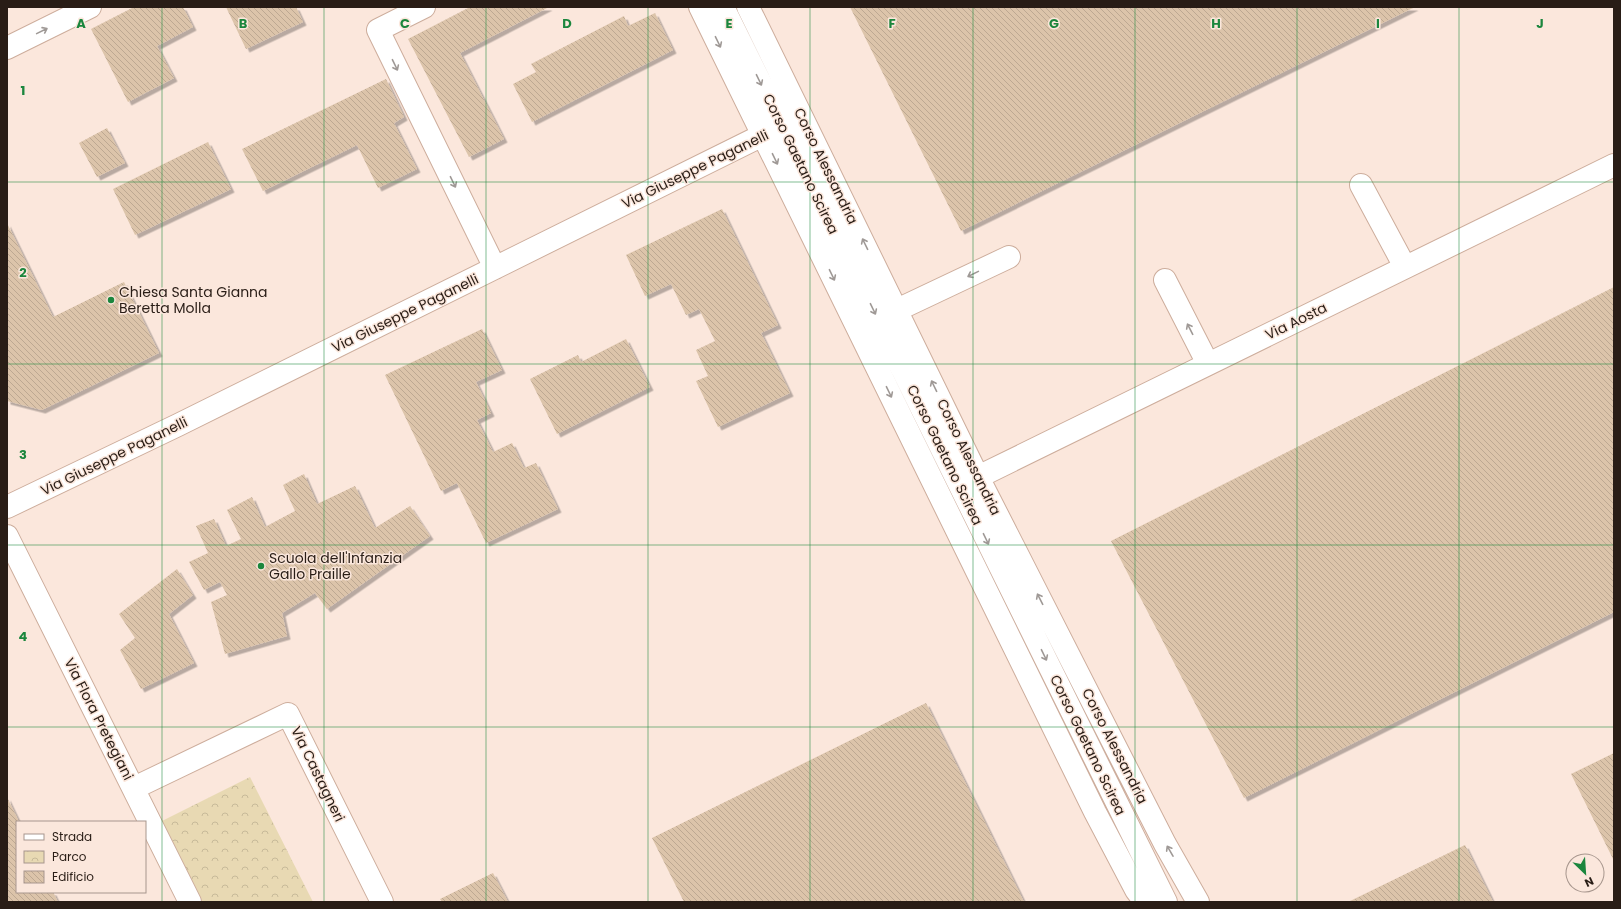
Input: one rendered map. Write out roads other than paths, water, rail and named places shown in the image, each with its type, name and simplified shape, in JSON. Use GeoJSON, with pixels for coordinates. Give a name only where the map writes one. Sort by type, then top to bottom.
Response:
{"type":"FeatureCollection","features":[{"type":"Feature","properties":{"kind":"street"},"geometry":{"type":"LineString","coordinates":[[7,48],[90,7]]}},
{"type":"Feature","properties":{"kind":"street"},"geometry":{"type":"LineString","coordinates":[[424,7],[378,30],[495,268]]}},
{"type":"Feature","properties":{"kind":"street","name":"Corso Alessandria"},"geometry":{"type":"LineString","coordinates":[[700,7],[782,126],[897,310],[978,476],[1117,751],[1165,844],[1198,902]]}},
{"type":"Feature","properties":{"kind":"street","name":"Corso Gaetano Scirea"},"geometry":{"type":"LineString","coordinates":[[723,7],[1166,902]]}},
{"type":"Feature","properties":{"kind":"street","name":"Corso Alessandria"},"geometry":{"type":"LineString","coordinates":[[753,9],[782,126],[1095,812],[1136,890],[1145,902]]}},
{"type":"Feature","properties":{"kind":"street","name":"Via Giuseppe Paganelli"},"geometry":{"type":"LineString","coordinates":[[7,507],[178,425],[782,126]]}},
{"type":"Feature","properties":{"kind":"street","name":"Via Aosta"},"geometry":{"type":"LineString","coordinates":[[978,476],[1614,165]]}},
{"type":"Feature","properties":{"kind":"street"},"geometry":{"type":"LineString","coordinates":[[1361,185],[1405,267]]}},
{"type":"Feature","properties":{"kind":"street"},"geometry":{"type":"LineString","coordinates":[[897,310],[1009,257]]}},
{"type":"Feature","properties":{"kind":"street"},"geometry":{"type":"LineString","coordinates":[[1165,280],[1208,364]]}},
{"type":"Feature","properties":{"kind":"street","name":"Via Flora Pretegiani"},"geometry":{"type":"LineString","coordinates":[[7,536],[190,902]]}},
{"type":"Feature","properties":{"kind":"street","name":"Via Castagneri"},"geometry":{"type":"LineString","coordinates":[[134,788],[288,714],[382,902]]}},
{"type":"Feature","properties":{"kind":"place","name":"Chiesa Santa Gianna Beretta Molla"},"geometry":{"type":"Point","coordinates":[111,300]}},
{"type":"Feature","properties":{"kind":"place","name":"Scuola dell'Infanzia Gallo Praille"},"geometry":{"type":"Point","coordinates":[261,566]}}]}
